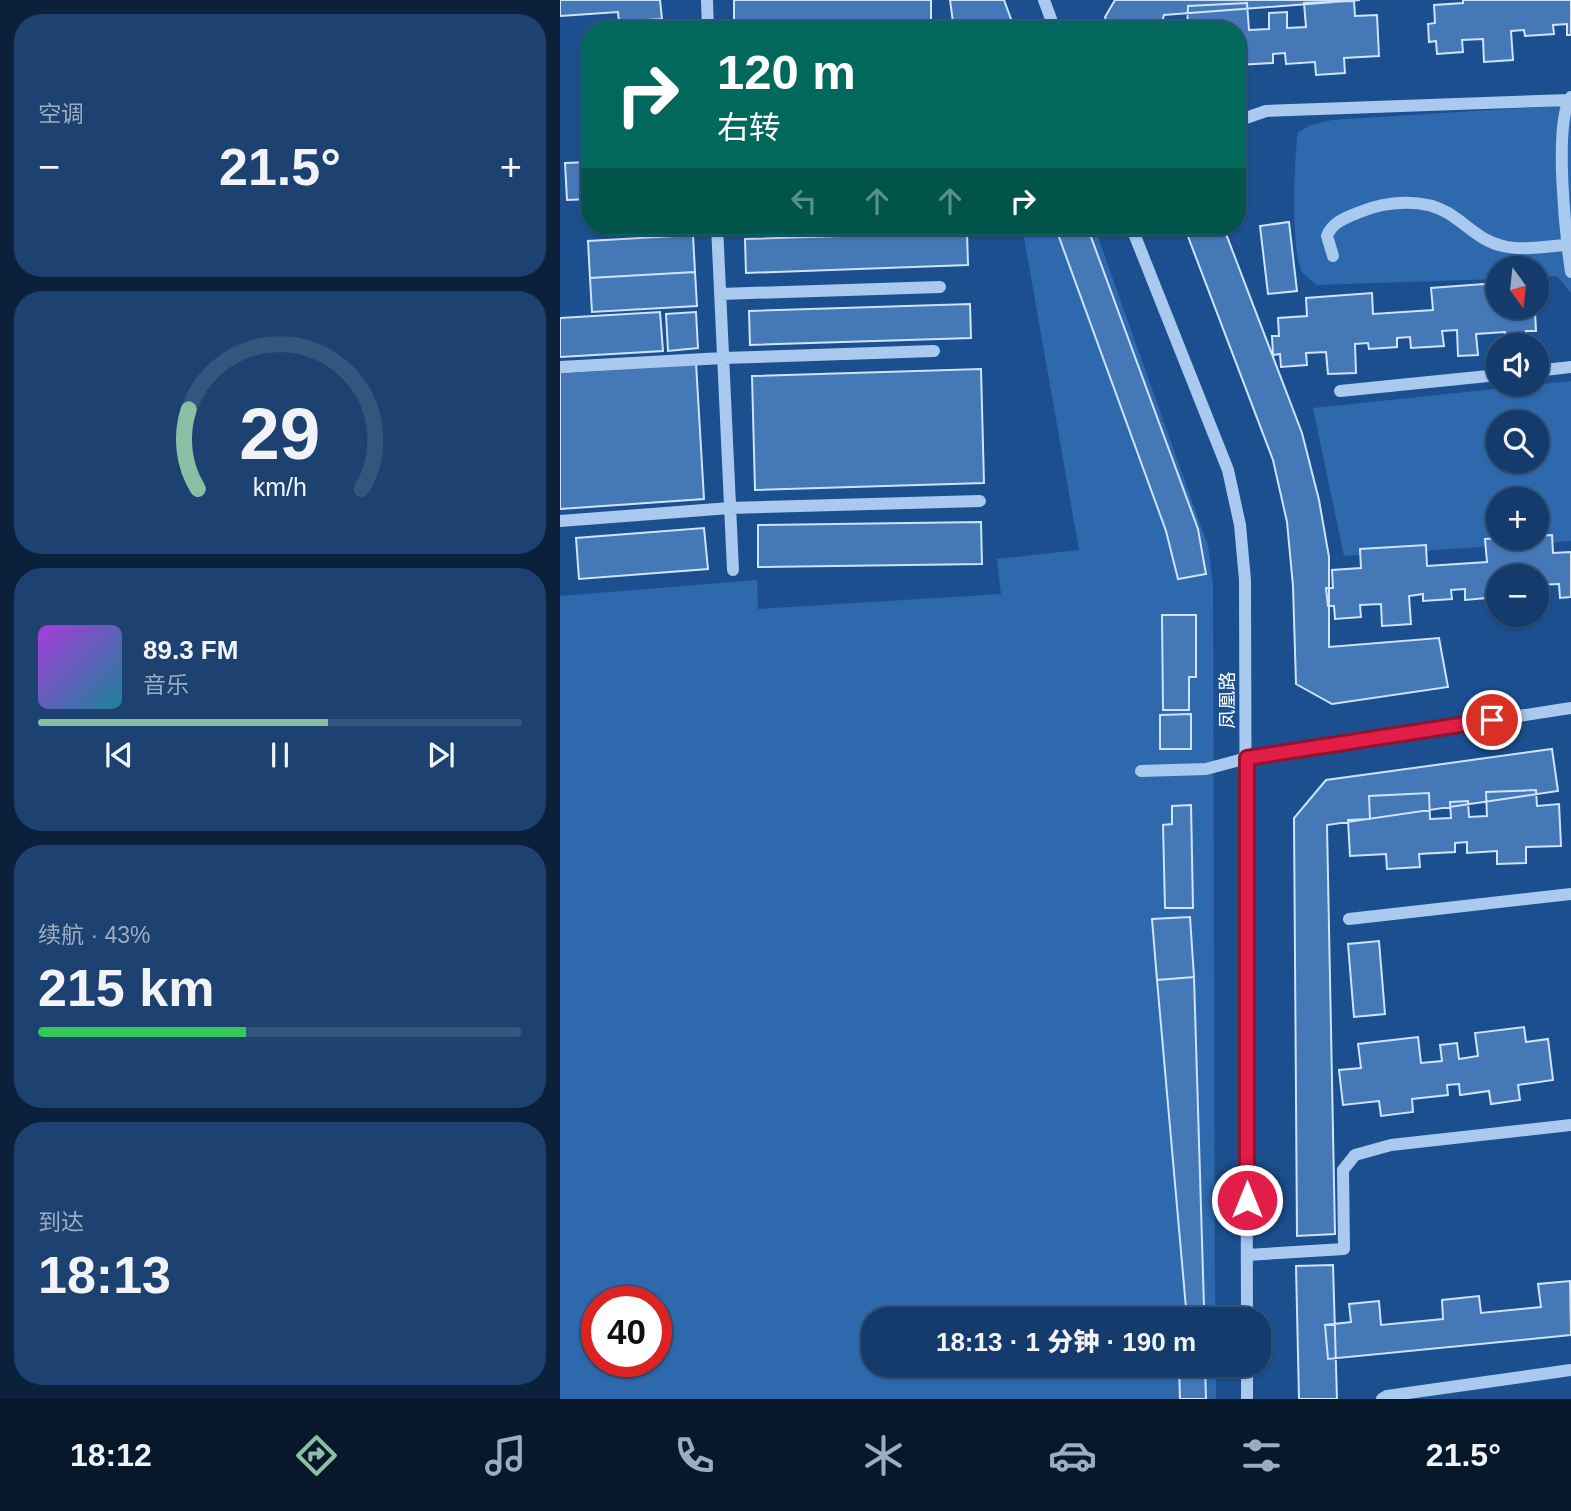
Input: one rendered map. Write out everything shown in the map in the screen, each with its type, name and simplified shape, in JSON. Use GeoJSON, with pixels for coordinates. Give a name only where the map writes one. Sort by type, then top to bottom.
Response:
{"type":"FeatureCollection","features":[{"type":"Feature","properties":{"kind":"street"},"geometry":{"type":"LineString","coordinates":[[707,0],[708,21]]}},
{"type":"Feature","properties":{"kind":"street"},"geometry":{"type":"LineString","coordinates":[[1044,0],[1052,21]]}},
{"type":"Feature","properties":{"kind":"street"},"geometry":{"type":"LineString","coordinates":[[1246,118],[1266,111],[1570,98],[1561,130],[1571,272]]}},
{"type":"Feature","properties":{"kind":"street"},"geometry":{"type":"LineString","coordinates":[[1334,256],[1327,236],[1333,225],[1385,203],[1428,206],[1446,212],[1479,238],[1503,246],[1521,248],[1567,244]]}},
{"type":"Feature","properties":{"kind":"street"},"geometry":{"type":"LineString","coordinates":[[717,235],[733,570]]}},
{"type":"Feature","properties":{"kind":"street","name":"凤凰路"},"geometry":{"type":"LineString","coordinates":[[1135,235],[1228,470],[1240,525],[1245,580],[1247,758],[1247,1307]]}},
{"type":"Feature","properties":{"kind":"street"},"geometry":{"type":"LineString","coordinates":[[720,294],[940,287]]}},
{"type":"Feature","properties":{"kind":"street"},"geometry":{"type":"LineString","coordinates":[[560,368],[723,358],[934,351]]}},
{"type":"Feature","properties":{"kind":"street"},"geometry":{"type":"LineString","coordinates":[[1549,370],[1571,367]]}},
{"type":"Feature","properties":{"kind":"street"},"geometry":{"type":"LineString","coordinates":[[1340,391],[1486,376]]}},
{"type":"Feature","properties":{"kind":"street"},"geometry":{"type":"LineString","coordinates":[[560,521],[730,508],[979,501]]}},
{"type":"Feature","properties":{"kind":"street"},"geometry":{"type":"LineString","coordinates":[[1141,771],[1206,769],[1247,758],[1571,708]]}},
{"type":"Feature","properties":{"kind":"street"},"geometry":{"type":"LineString","coordinates":[[1349,919],[1571,894]]}},
{"type":"Feature","properties":{"kind":"street"},"geometry":{"type":"LineString","coordinates":[[1247,1255],[1344,1249],[1343,1170],[1355,1155],[1391,1145],[1571,1125]]}},
{"type":"Feature","properties":{"kind":"street"},"geometry":{"type":"LineString","coordinates":[[1382,1399],[1387,1396],[1571,1370]]}},
{"type":"Feature","properties":{"kind":"street"},"geometry":{"type":"LineString","coordinates":[[1247,1377],[1247,1399]]}},
{"type":"Feature","properties":{"kind":"shaded area"},"geometry":{"type":"Polygon","coordinates":[[[1571,105],[1571,293],[1557,276],[1549,276],[1549,256],[1486,256],[1486,279],[1317,285],[1301,270],[1298,259],[1295,162],[1298,132],[1311,125],[1332,120],[1571,105]]]}},
{"type":"Feature","properties":{"kind":"shaded area"},"geometry":{"type":"Polygon","coordinates":[[[1024,235],[1097,235],[1208,546],[1213,584],[1215,1307],[861,1307],[861,1377],[1216,1377],[1216,1399],[560,1399],[560,596],[757,580],[758,609],[1001,594],[997,559],[1079,550],[1024,235]]]}},
{"type":"Feature","properties":{"kind":"shaded area"},"geometry":{"type":"Polygon","coordinates":[[[1571,381],[1571,541],[1549,542],[1549,487],[1486,487],[1486,547],[1344,556],[1313,408],[1486,390],[1486,396],[1549,396],[1549,383],[1571,381]]]}},
{"type":"Feature","properties":{"kind":"building"},"geometry":{"type":"Polygon","coordinates":[[[560,0],[660,0],[662,19],[619,21],[618,12],[560,16],[560,0]]]}},
{"type":"Feature","properties":{"kind":"building"},"geometry":{"type":"Polygon","coordinates":[[[734,0],[931,0],[931,21],[734,21],[734,0]]]}},
{"type":"Feature","properties":{"kind":"building"},"geometry":{"type":"Polygon","coordinates":[[[950,0],[1004,0],[1012,21],[953,21],[950,0]]]}},
{"type":"Feature","properties":{"kind":"building"},"geometry":{"type":"Polygon","coordinates":[[[1115,0],[1360,0],[1164,15],[1162,21],[1107,21],[1105,17],[1115,0]]]}},
{"type":"Feature","properties":{"kind":"building"},"geometry":{"type":"Polygon","coordinates":[[[1463,0],[1571,0],[1571,35],[1567,35],[1567,24],[1553,25],[1554,34],[1525,36],[1524,30],[1511,31],[1513,60],[1484,62],[1483,39],[1462,40],[1463,52],[1437,54],[1436,41],[1429,42],[1428,24],[1435,23],[1434,5],[1463,3],[1463,0]]]}},
{"type":"Feature","properties":{"kind":"building"},"geometry":{"type":"Polygon","coordinates":[[[1354,1],[1355,16],[1377,15],[1379,56],[1344,58],[1345,73],[1316,75],[1315,62],[1286,64],[1285,53],[1273,54],[1273,63],[1246,64],[1246,21],[1187,21],[1188,6],[1247,3],[1249,30],[1269,29],[1269,13],[1287,12],[1287,28],[1306,27],[1304,3],[1354,1]]]}},
{"type":"Feature","properties":{"kind":"building"},"geometry":{"type":"Polygon","coordinates":[[[581,162],[581,199],[567,200],[565,163],[581,162]]]}},
{"type":"Feature","properties":{"kind":"building"},"geometry":{"type":"Polygon","coordinates":[[[1289,222],[1297,291],[1268,294],[1260,226],[1289,222]]]}},
{"type":"Feature","properties":{"kind":"building"},"geometry":{"type":"Polygon","coordinates":[[[693,235],[695,272],[590,278],[588,241],[693,235]]]}},
{"type":"Feature","properties":{"kind":"building"},"geometry":{"type":"Polygon","coordinates":[[[967,235],[968,265],[746,273],[745,239],[967,235]]]}},
{"type":"Feature","properties":{"kind":"building"},"geometry":{"type":"Polygon","coordinates":[[[1058,235],[1090,235],[1198,529],[1206,574],[1178,579],[1166,531],[1058,235]]]}},
{"type":"Feature","properties":{"kind":"building"},"geometry":{"type":"Polygon","coordinates":[[[1187,235],[1226,235],[1302,433],[1319,500],[1329,557],[1329,647],[1439,638],[1448,687],[1332,704],[1296,684],[1293,586],[1287,522],[1273,460],[1187,235]]]}},
{"type":"Feature","properties":{"kind":"building"},"geometry":{"type":"Polygon","coordinates":[[[695,272],[697,306],[592,312],[590,278],[695,272]]]}},
{"type":"Feature","properties":{"kind":"building"},"geometry":{"type":"Polygon","coordinates":[[[1486,284],[1486,319],[1535,319],[1536,331],[1476,334],[1478,355],[1458,356],[1457,330],[1442,331],[1444,346],[1411,348],[1410,337],[1397,338],[1397,347],[1369,349],[1368,343],[1355,344],[1356,373],[1328,374],[1326,352],[1306,353],[1307,365],[1281,367],[1280,354],[1273,355],[1272,336],[1279,336],[1278,318],[1307,316],[1306,298],[1372,293],[1373,314],[1433,310],[1431,288],[1486,284]]]}},
{"type":"Feature","properties":{"kind":"building"},"geometry":{"type":"Polygon","coordinates":[[[970,304],[971,338],[750,345],[749,311],[970,304]]]}},
{"type":"Feature","properties":{"kind":"building"},"geometry":{"type":"Polygon","coordinates":[[[660,312],[663,351],[560,357],[560,318],[660,312]]]}},
{"type":"Feature","properties":{"kind":"building"},"geometry":{"type":"Polygon","coordinates":[[[696,312],[698,348],[668,351],[666,314],[696,312]]]}},
{"type":"Feature","properties":{"kind":"building"},"geometry":{"type":"Polygon","coordinates":[[[696,363],[704,499],[560,509],[560,372],[696,363]]]}},
{"type":"Feature","properties":{"kind":"building"},"geometry":{"type":"Polygon","coordinates":[[[981,369],[984,483],[755,490],[752,376],[981,369]]]}},
{"type":"Feature","properties":{"kind":"building"},"geometry":{"type":"Polygon","coordinates":[[[981,522],[982,564],[758,567],[758,525],[981,522]]]}},
{"type":"Feature","properties":{"kind":"building"},"geometry":{"type":"Polygon","coordinates":[[[704,528],[708,569],[579,579],[576,538],[704,528]]]}},
{"type":"Feature","properties":{"kind":"building"},"geometry":{"type":"Polygon","coordinates":[[[1549,535],[1552,535],[1553,553],[1571,552],[1571,597],[1560,598],[1559,584],[1549,584],[1549,564],[1486,564],[1486,598],[1465,600],[1465,589],[1451,590],[1452,599],[1423,601],[1423,594],[1409,596],[1411,624],[1382,626],[1381,604],[1360,605],[1361,617],[1335,619],[1334,606],[1328,606],[1326,588],[1333,588],[1332,570],[1361,568],[1360,549],[1426,545],[1427,566],[1487,562],[1485,539],[1486,550],[1549,550],[1549,535]]]}},
{"type":"Feature","properties":{"kind":"building"},"geometry":{"type":"Polygon","coordinates":[[[1162,615],[1196,615],[1196,677],[1189,677],[1189,710],[1163,710],[1162,615]]]}},
{"type":"Feature","properties":{"kind":"building"},"geometry":{"type":"Polygon","coordinates":[[[1191,714],[1191,749],[1160,749],[1160,715],[1191,714]]]}},
{"type":"Feature","properties":{"kind":"building"},"geometry":{"type":"Polygon","coordinates":[[[1552,749],[1558,791],[1327,825],[1335,1234],[1297,1236],[1294,818],[1326,780],[1552,749]]]}},
{"type":"Feature","properties":{"kind":"building"},"geometry":{"type":"Polygon","coordinates":[[[1536,790],[1537,806],[1559,804],[1561,846],[1526,847],[1526,863],[1497,864],[1497,851],[1467,853],[1467,842],[1455,843],[1455,852],[1419,854],[1420,867],[1387,869],[1386,854],[1350,856],[1348,820],[1370,819],[1369,796],[1429,793],[1430,819],[1451,818],[1450,802],[1468,801],[1469,817],[1487,816],[1486,792],[1536,790]]]}},
{"type":"Feature","properties":{"kind":"building"},"geometry":{"type":"Polygon","coordinates":[[[1191,805],[1193,908],[1165,908],[1163,825],[1172,824],[1172,806],[1191,805]]]}},
{"type":"Feature","properties":{"kind":"building"},"geometry":{"type":"Polygon","coordinates":[[[1190,917],[1194,977],[1157,980],[1152,919],[1190,917]]]}},
{"type":"Feature","properties":{"kind":"building"},"geometry":{"type":"Polygon","coordinates":[[[1379,941],[1385,1014],[1354,1017],[1348,944],[1379,941]]]}},
{"type":"Feature","properties":{"kind":"building"},"geometry":{"type":"Polygon","coordinates":[[[1194,977],[1204,1307],[1186,1307],[1157,980],[1194,977]]]}},
{"type":"Feature","properties":{"kind":"building"},"geometry":{"type":"Polygon","coordinates":[[[1524,1027],[1526,1042],[1548,1039],[1553,1080],[1518,1085],[1520,1100],[1491,1104],[1489,1091],[1460,1095],[1459,1084],[1447,1085],[1448,1095],[1412,1099],[1413,1112],[1381,1116],[1379,1101],[1343,1105],[1339,1070],[1361,1068],[1358,1044],[1418,1037],[1421,1063],[1442,1061],[1440,1045],[1457,1043],[1459,1059],[1478,1056],[1475,1033],[1524,1027]]]}},
{"type":"Feature","properties":{"kind":"building"},"geometry":{"type":"Polygon","coordinates":[[[1333,1265],[1337,1399],[1299,1399],[1296,1266],[1333,1265]]]}},
{"type":"Feature","properties":{"kind":"building"},"geometry":{"type":"Polygon","coordinates":[[[1570,1281],[1571,1335],[1328,1359],[1325,1325],[1351,1322],[1349,1304],[1379,1301],[1381,1325],[1443,1319],[1442,1300],[1479,1296],[1481,1313],[1541,1307],[1538,1284],[1570,1281]]]}},
{"type":"Feature","properties":{"kind":"building"},"geometry":{"type":"Polygon","coordinates":[[[1179,1377],[1205,1377],[1206,1399],[1180,1399],[1179,1377]]]}},
{"type":"Feature","properties":{"kind":"route"},"geometry":{"type":"LineString","coordinates":[[1247,1200],[1247,758],[1492,720]]}}]}
